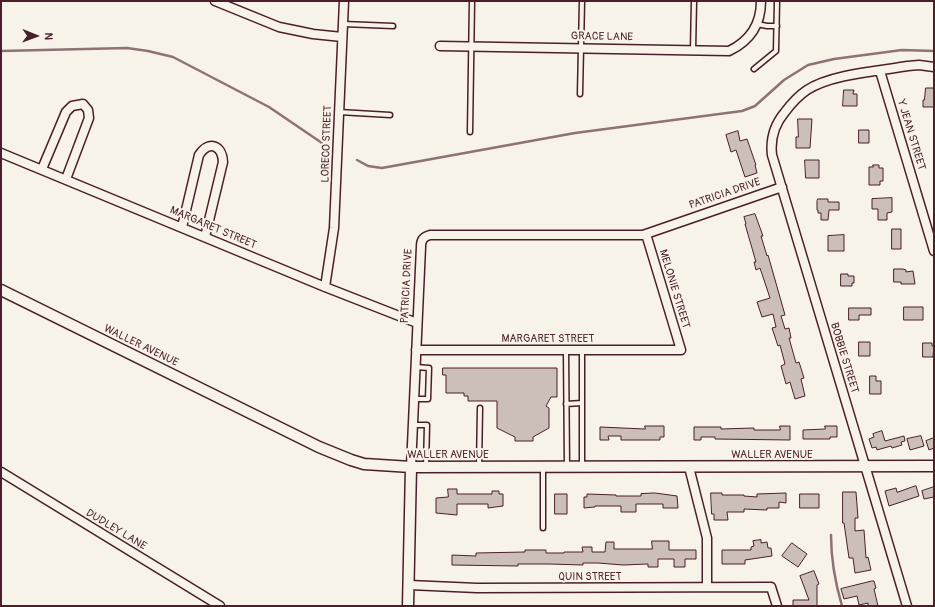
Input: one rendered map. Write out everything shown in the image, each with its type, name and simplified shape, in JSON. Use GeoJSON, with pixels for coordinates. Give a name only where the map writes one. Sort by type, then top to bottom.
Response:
{"type":"FeatureCollection","features":[{"type":"Feature","properties":{"kind":"street"},"geometry":{"type":"LineString","coordinates":[[215,1],[279,27],[312,34],[342,37]]}},
{"type":"Feature","properties":{"kind":"street","name":"LORECO STREET"},"geometry":{"type":"LineString","coordinates":[[325,286],[334,228],[344,1]]}},
{"type":"Feature","properties":{"kind":"street"},"geometry":{"type":"LineString","coordinates":[[756,26],[760,16],[761,1]]}},
{"type":"Feature","properties":{"kind":"street","name":"GRACE LANE"},"geometry":{"type":"LineString","coordinates":[[440,46],[729,50],[738,45],[756,26]]}},
{"type":"Feature","properties":{"kind":"street"},"geometry":{"type":"LineString","coordinates":[[880,71],[919,65],[934,67]]}},
{"type":"Feature","properties":{"kind":"street","name":"BOBBIE STREET"},"geometry":{"type":"LineString","coordinates":[[880,71],[821,83],[806,91],[798,97],[780,118],[772,134],[771,147],[907,606]]}},
{"type":"Feature","properties":{"kind":"street","name":"Y JEAN STREET"},"geometry":{"type":"LineString","coordinates":[[880,71],[934,251]]}},
{"type":"Feature","properties":{"kind":"street"},"geometry":{"type":"LineString","coordinates":[[42,169],[66,112],[72,106],[82,104],[88,110],[89,118],[66,179]]}},
{"type":"Feature","properties":{"kind":"street"},"geometry":{"type":"LineString","coordinates":[[182,227],[199,155],[206,148],[211,146],[216,147],[222,154],[223,162],[205,237]]}},
{"type":"Feature","properties":{"kind":"street","name":"MARGARET STREET"},"geometry":{"type":"LineString","coordinates":[[1,153],[325,286],[417,322]]}},
{"type":"Feature","properties":{"kind":"street","name":"PATRICIA DRIVE"},"geometry":{"type":"LineString","coordinates":[[408,606],[411,467],[417,322],[421,244],[426,236],[646,234],[782,187]]}},
{"type":"Feature","properties":{"kind":"street","name":"MELONIE STREET"},"geometry":{"type":"LineString","coordinates":[[646,234],[681,350]]}},
{"type":"Feature","properties":{"kind":"street","name":"WALLER AVENUE"},"geometry":{"type":"LineString","coordinates":[[1,290],[335,454],[364,464],[411,467],[934,466]]}},
{"type":"Feature","properties":{"kind":"street","name":"MARGARET STREET"},"geometry":{"type":"LineString","coordinates":[[416,350],[681,350]]}},
{"type":"Feature","properties":{"kind":"street"},"geometry":{"type":"LineString","coordinates":[[689,467],[707,538],[707,587]]}},
{"type":"Feature","properties":{"kind":"street","name":"DUDLEY LANE"},"geometry":{"type":"LineString","coordinates":[[1,472],[220,606]]}},
{"type":"Feature","properties":{"kind":"street","name":"QUIN STREET"},"geometry":{"type":"LineString","coordinates":[[409,585],[478,588],[771,586],[777,606]]}},
{"type":"Feature","properties":{"kind":"lane"},"geometry":{"type":"LineString","coordinates":[[470,132],[472,1]]}},
{"type":"Feature","properties":{"kind":"lane"},"geometry":{"type":"LineString","coordinates":[[580,94],[582,1]]}},
{"type":"Feature","properties":{"kind":"lane"},"geometry":{"type":"LineString","coordinates":[[693,50],[694,1]]}},
{"type":"Feature","properties":{"kind":"lane"},"geometry":{"type":"LineString","coordinates":[[754,69],[776,51],[777,1]]}},
{"type":"Feature","properties":{"kind":"lane"},"geometry":{"type":"LineString","coordinates":[[343,24],[393,26]]}},
{"type":"Feature","properties":{"kind":"lane"},"geometry":{"type":"LineString","coordinates":[[756,26],[776,26]]}},
{"type":"Feature","properties":{"kind":"lane"},"geometry":{"type":"LineString","coordinates":[[339,112],[390,115]]}},
{"type":"Feature","properties":{"kind":"lane"},"geometry":{"type":"LineString","coordinates":[[566,350],[567,467]]}},
{"type":"Feature","properties":{"kind":"lane"},"geometry":{"type":"LineString","coordinates":[[582,350],[582,467]]}},
{"type":"Feature","properties":{"kind":"lane"},"geometry":{"type":"LineString","coordinates":[[414,399],[428,399],[429,368],[415,367]]}},
{"type":"Feature","properties":{"kind":"lane"},"geometry":{"type":"LineString","coordinates":[[566,404],[582,403]]}},
{"type":"Feature","properties":{"kind":"lane"},"geometry":{"type":"LineString","coordinates":[[479,467],[480,408]]}},
{"type":"Feature","properties":{"kind":"lane"},"geometry":{"type":"LineString","coordinates":[[413,425],[426,425],[426,467]]}},
{"type":"Feature","properties":{"kind":"lane"},"geometry":{"type":"LineString","coordinates":[[542,467],[542,528]]}},
{"type":"Feature","properties":{"kind":"building"},"geometry":{"type":"Polygon","coordinates":[[[926,88],[934,88],[934,107],[923,107],[926,88]]]}},
{"type":"Feature","properties":{"kind":"building"},"geometry":{"type":"Polygon","coordinates":[[[844,90],[854,90],[853,94],[857,94],[857,106],[843,106],[844,90]]]}},
{"type":"Feature","properties":{"kind":"building"},"geometry":{"type":"Polygon","coordinates":[[[798,119],[812,119],[810,148],[796,148],[796,137],[798,137],[798,119]]]}},
{"type":"Feature","properties":{"kind":"building"},"geometry":{"type":"Polygon","coordinates":[[[859,130],[869,130],[869,143],[859,143],[859,130]]]}},
{"type":"Feature","properties":{"kind":"building"},"geometry":{"type":"Polygon","coordinates":[[[738,131],[740,141],[747,139],[756,165],[757,173],[745,177],[736,150],[731,152],[726,135],[738,131]]]}},
{"type":"Feature","properties":{"kind":"building"},"geometry":{"type":"Polygon","coordinates":[[[805,160],[819,160],[819,178],[806,178],[805,160]]]}},
{"type":"Feature","properties":{"kind":"building"},"geometry":{"type":"Polygon","coordinates":[[[873,165],[879,165],[879,168],[883,168],[883,181],[880,181],[880,185],[869,185],[869,167],[873,167],[873,165]]]}},
{"type":"Feature","properties":{"kind":"building"},"geometry":{"type":"Polygon","coordinates":[[[892,198],[892,212],[887,213],[887,220],[878,220],[878,209],[872,209],[872,199],[892,198]]]}},
{"type":"Feature","properties":{"kind":"building"},"geometry":{"type":"Polygon","coordinates":[[[818,199],[828,199],[828,202],[839,202],[839,210],[829,210],[828,220],[821,220],[821,213],[818,213],[817,210],[818,199]]]}},
{"type":"Feature","properties":{"kind":"building"},"geometry":{"type":"Polygon","coordinates":[[[755,214],[763,236],[761,236],[785,315],[781,316],[785,329],[789,328],[791,338],[789,338],[796,363],[799,362],[804,378],[801,379],[805,396],[795,399],[790,382],[786,384],[781,366],[785,364],[780,345],[778,346],[772,328],[776,327],[773,314],[762,317],[757,302],[770,298],[760,268],[756,270],[754,262],[756,262],[745,224],[744,217],[755,214]]]}},
{"type":"Feature","properties":{"kind":"building"},"geometry":{"type":"Polygon","coordinates":[[[892,229],[901,229],[901,249],[892,249],[892,229]]]}},
{"type":"Feature","properties":{"kind":"building"},"geometry":{"type":"Polygon","coordinates":[[[844,235],[844,251],[828,251],[828,236],[844,235]]]}},
{"type":"Feature","properties":{"kind":"building"},"geometry":{"type":"Polygon","coordinates":[[[894,269],[903,269],[906,270],[906,272],[913,271],[915,284],[901,284],[901,282],[894,282],[894,269]]]}},
{"type":"Feature","properties":{"kind":"building"},"geometry":{"type":"Polygon","coordinates":[[[841,274],[854,276],[854,283],[852,283],[852,286],[841,286],[841,274]]]}},
{"type":"Feature","properties":{"kind":"building"},"geometry":{"type":"Polygon","coordinates":[[[904,307],[923,307],[923,320],[904,320],[904,307]]]}},
{"type":"Feature","properties":{"kind":"building"},"geometry":{"type":"Polygon","coordinates":[[[849,308],[871,308],[871,315],[859,315],[859,320],[849,320],[849,308]]]}},
{"type":"Feature","properties":{"kind":"building"},"geometry":{"type":"Polygon","coordinates":[[[859,342],[870,342],[870,356],[859,356],[859,342]]]}},
{"type":"Feature","properties":{"kind":"building"},"geometry":{"type":"Polygon","coordinates":[[[923,343],[932,343],[932,346],[934,346],[933,357],[923,357],[923,343]]]}},
{"type":"Feature","properties":{"kind":"building"},"geometry":{"type":"Polygon","coordinates":[[[443,368],[557,368],[557,397],[551,397],[546,406],[549,408],[549,428],[533,437],[533,441],[515,441],[515,437],[497,428],[497,401],[468,401],[468,396],[464,396],[464,393],[446,393],[446,375],[443,375],[443,368]]]}},
{"type":"Feature","properties":{"kind":"building"},"geometry":{"type":"Polygon","coordinates":[[[870,376],[876,376],[876,381],[881,381],[881,394],[870,394],[870,376]]]}},
{"type":"Feature","properties":{"kind":"building"},"geometry":{"type":"Polygon","coordinates":[[[645,426],[664,426],[664,437],[660,437],[660,440],[621,440],[621,436],[608,436],[609,440],[600,440],[600,427],[645,429],[645,426]]]}},
{"type":"Feature","properties":{"kind":"building"},"geometry":{"type":"Polygon","coordinates":[[[780,426],[790,426],[790,440],[715,439],[715,437],[701,437],[701,440],[694,440],[694,427],[780,430],[780,426]]]}},
{"type":"Feature","properties":{"kind":"building"},"geometry":{"type":"Polygon","coordinates":[[[825,426],[837,426],[837,437],[830,437],[830,439],[803,439],[803,430],[825,429],[825,426]]]}},
{"type":"Feature","properties":{"kind":"building"},"geometry":{"type":"Polygon","coordinates":[[[882,431],[885,441],[904,436],[905,441],[901,442],[902,445],[892,448],[891,446],[877,450],[876,447],[872,448],[869,439],[874,437],[873,434],[882,431]]]}},
{"type":"Feature","properties":{"kind":"building"},"geometry":{"type":"Polygon","coordinates":[[[921,436],[924,446],[910,450],[907,439],[921,436]]]}},
{"type":"Feature","properties":{"kind":"building"},"geometry":{"type":"Polygon","coordinates":[[[934,438],[934,448],[929,450],[926,441],[934,438]]]}},
{"type":"Feature","properties":{"kind":"building"},"geometry":{"type":"Polygon","coordinates":[[[916,486],[919,496],[889,506],[885,491],[896,488],[897,492],[916,486]]]}},
{"type":"Feature","properties":{"kind":"building"},"geometry":{"type":"Polygon","coordinates":[[[934,487],[934,497],[924,499],[922,491],[934,487]]]}},
{"type":"Feature","properties":{"kind":"building"},"geometry":{"type":"Polygon","coordinates":[[[448,489],[457,489],[457,494],[492,494],[492,491],[499,491],[499,494],[503,494],[503,506],[488,508],[488,504],[457,504],[457,515],[436,513],[436,498],[448,497],[448,489]]]}},
{"type":"Feature","properties":{"kind":"building"},"geometry":{"type":"Polygon","coordinates":[[[843,492],[856,492],[858,518],[855,518],[855,531],[864,530],[866,558],[868,557],[871,570],[855,573],[853,558],[849,558],[843,523],[843,492]]]}},
{"type":"Feature","properties":{"kind":"building"},"geometry":{"type":"Polygon","coordinates":[[[655,493],[677,496],[678,508],[663,508],[663,504],[636,504],[636,512],[621,512],[621,506],[595,506],[584,508],[584,497],[587,497],[587,494],[641,496],[641,494],[655,493]]]}},
{"type":"Feature","properties":{"kind":"building"},"geometry":{"type":"Polygon","coordinates":[[[711,493],[757,497],[757,494],[786,493],[786,503],[779,502],[779,508],[767,508],[767,510],[744,509],[744,512],[727,512],[728,520],[714,520],[714,514],[712,514],[711,493]]]}},
{"type":"Feature","properties":{"kind":"building"},"geometry":{"type":"Polygon","coordinates":[[[555,494],[567,494],[567,514],[555,514],[555,494]]]}},
{"type":"Feature","properties":{"kind":"building"},"geometry":{"type":"Polygon","coordinates":[[[800,494],[819,494],[819,508],[800,508],[800,494]]]}},
{"type":"Feature","properties":{"kind":"building"},"geometry":{"type":"Polygon","coordinates":[[[761,540],[761,543],[767,542],[768,548],[771,548],[772,556],[745,560],[745,564],[722,564],[722,550],[751,550],[751,547],[754,546],[753,541],[761,540]]]}},
{"type":"Feature","properties":{"kind":"building"},"geometry":{"type":"Polygon","coordinates":[[[652,541],[669,541],[669,550],[696,550],[696,559],[685,559],[685,567],[674,567],[674,559],[658,559],[658,567],[648,567],[648,564],[623,565],[598,563],[583,563],[583,565],[518,564],[518,566],[452,565],[452,555],[476,556],[476,553],[525,552],[525,550],[546,550],[546,553],[583,552],[582,547],[592,547],[592,552],[605,552],[606,542],[614,542],[614,549],[652,549],[652,541]]]}},
{"type":"Feature","properties":{"kind":"building"},"geometry":{"type":"Polygon","coordinates":[[[792,543],[807,554],[798,567],[782,556],[792,543]]]}},
{"type":"Feature","properties":{"kind":"building"},"geometry":{"type":"Polygon","coordinates":[[[814,571],[819,584],[817,585],[817,606],[793,606],[793,600],[809,600],[800,576],[814,571]]]}},
{"type":"Feature","properties":{"kind":"building"},"geometry":{"type":"Polygon","coordinates":[[[874,581],[876,588],[874,589],[878,606],[868,606],[868,603],[859,605],[857,596],[844,599],[841,589],[874,581]]]}},
{"type":"Feature","properties":{"kind":"waterway"},"geometry":{"type":"LineString","coordinates":[[1,51],[127,48],[173,57],[269,107],[322,143]]}},
{"type":"Feature","properties":{"kind":"waterway"},"geometry":{"type":"LineString","coordinates":[[357,160],[368,166],[382,168],[575,133],[742,111],[755,106],[784,80],[808,65],[834,59],[902,50],[934,51]]}},
{"type":"Feature","properties":{"kind":"waterway"},"geometry":{"type":"LineString","coordinates":[[831,535],[834,571],[842,606]]}}]}
